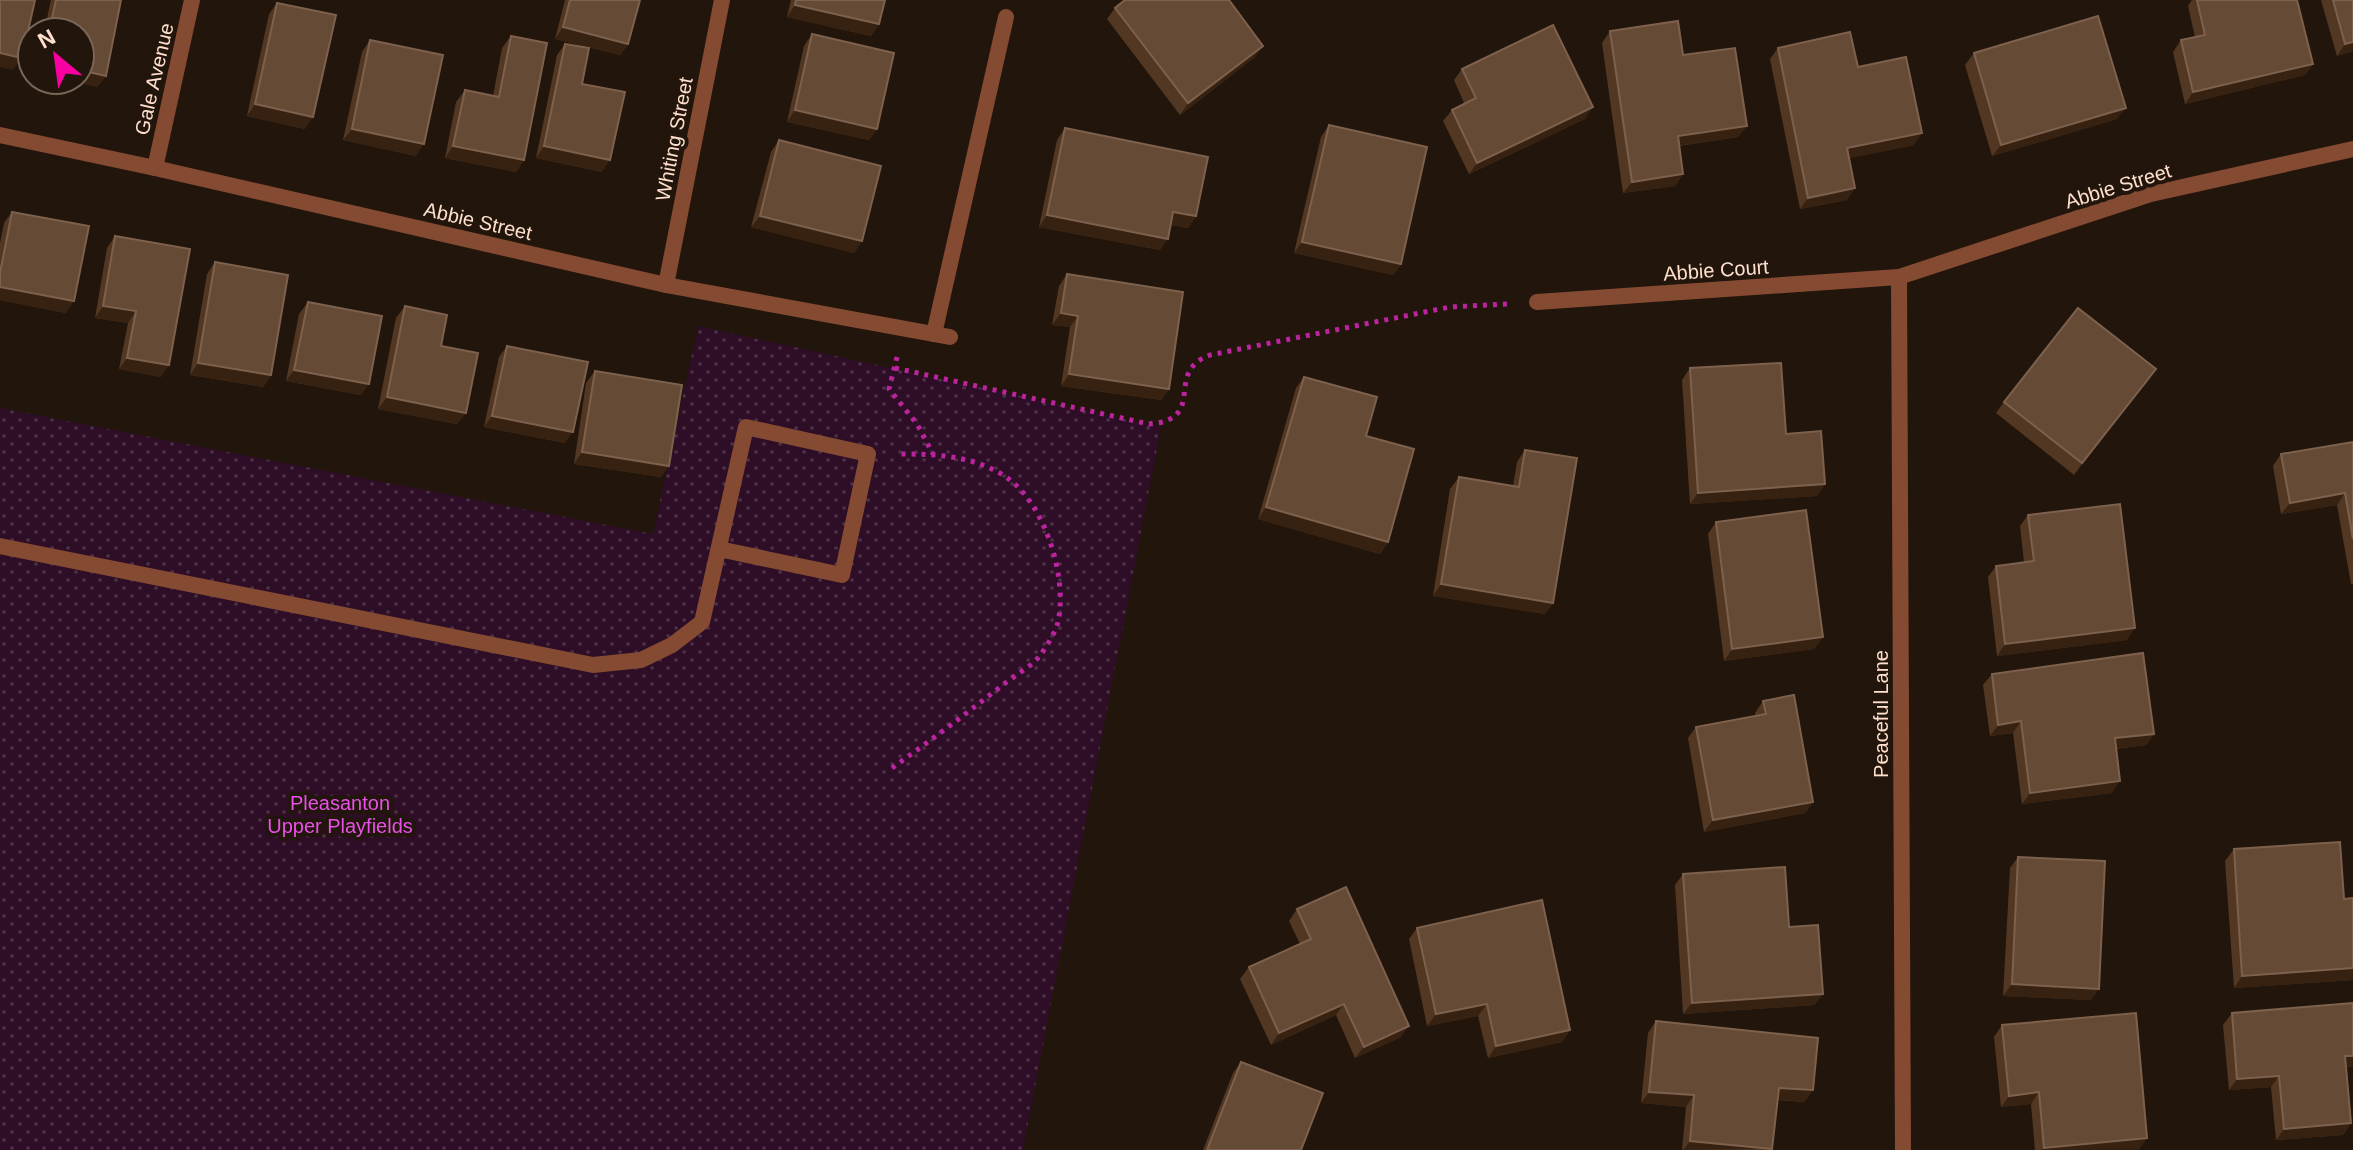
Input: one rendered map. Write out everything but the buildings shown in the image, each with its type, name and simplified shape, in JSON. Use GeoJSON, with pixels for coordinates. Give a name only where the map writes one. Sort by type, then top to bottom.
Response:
{"type":"FeatureCollection","features":[{"type":"Feature","properties":{"kind":"street","name":"Gale Avenue"},"geometry":{"type":"LineString","coordinates":[[155,168],[192,0]]}},
{"type":"Feature","properties":{"kind":"street","name":"Whiting Street"},"geometry":{"type":"LineString","coordinates":[[666,285],[722,0]]}},
{"type":"Feature","properties":{"kind":"street","name":"Abbie Street"},"geometry":{"type":"LineString","coordinates":[[0,135],[666,285],[942,336],[1006,17]]}},
{"type":"Feature","properties":{"kind":"street","name":"Abbie Street"},"geometry":{"type":"LineString","coordinates":[[1899,277],[2151,194],[2353,149]]}},
{"type":"Feature","properties":{"kind":"street","name":"Abbie Court"},"geometry":{"type":"LineString","coordinates":[[1537,302],[1899,277]]}},
{"type":"Feature","properties":{"kind":"street","name":"Peaceful Lane"},"geometry":{"type":"LineString","coordinates":[[1899,277],[1903,1150]]}},
{"type":"Feature","properties":{"kind":"street"},"geometry":{"type":"LineString","coordinates":[[0,546],[593,665],[641,660],[672,645],[702,622],[746,427],[868,454],[842,575],[719,549]]}},
{"type":"Feature","properties":{"kind":"path"},"geometry":{"type":"LineString","coordinates":[[895,368],[1149,424],[1169,420],[1176,413],[1182,406],[1188,373],[1196,360],[1210,355],[1450,307],[1537,302]]}},
{"type":"Feature","properties":{"kind":"path"},"geometry":{"type":"LineString","coordinates":[[904,329],[889,389],[917,424],[933,454]]}},
{"type":"Feature","properties":{"kind":"path"},"geometry":{"type":"LineString","coordinates":[[868,454],[933,454],[969,459],[1005,476],[1028,497],[1052,547],[1059,590],[1058,623],[1040,656],[957,722],[892,768]]}},
{"type":"Feature","properties":{"kind":"green space","name":"Pleasanton Upper Playfields"},"geometry":{"type":"Polygon","coordinates":[[[698,326],[1161,427],[1023,1150],[0,1150],[0,408],[653,534],[698,326]]]}}]}
